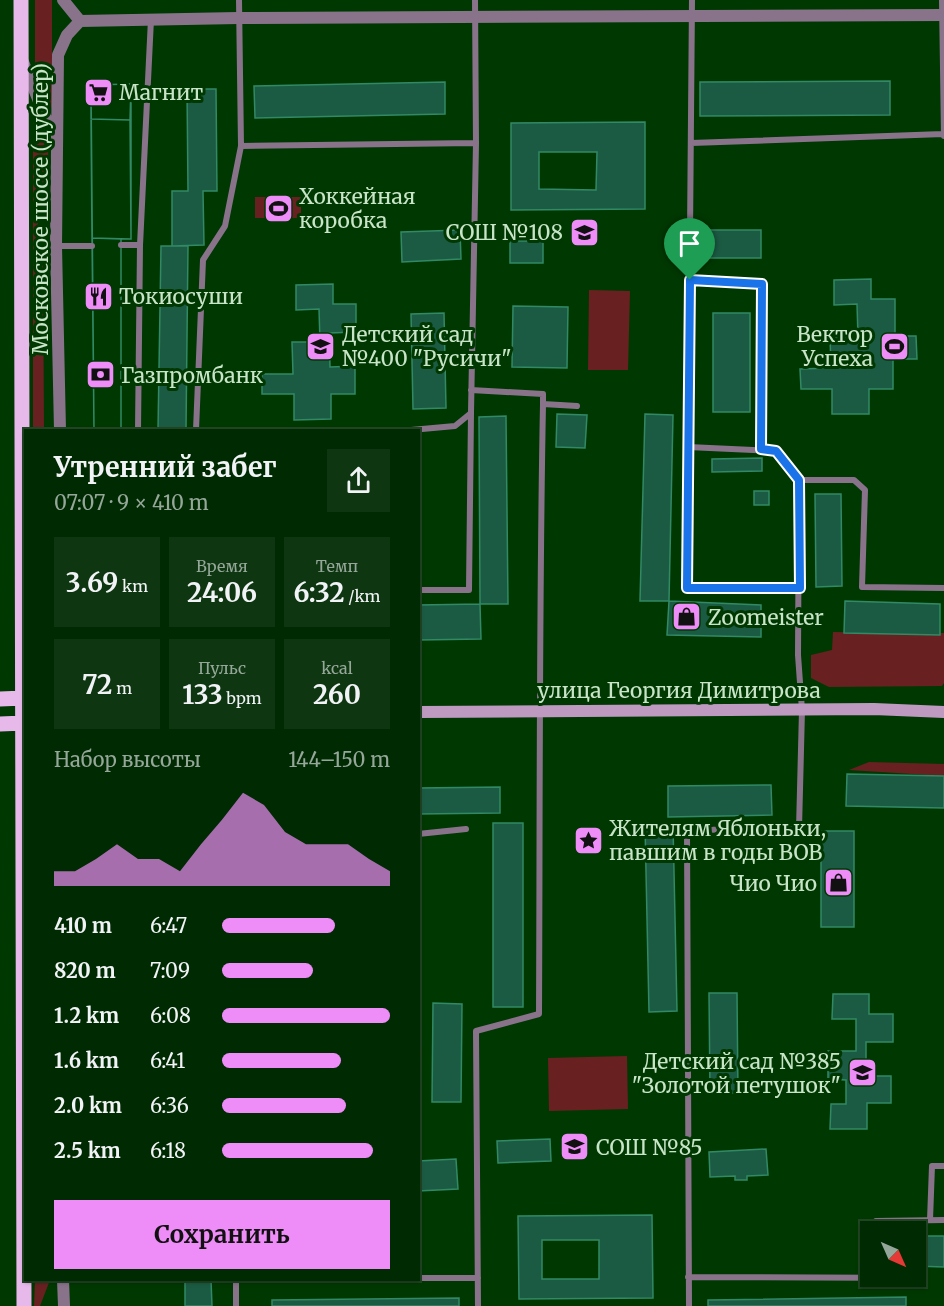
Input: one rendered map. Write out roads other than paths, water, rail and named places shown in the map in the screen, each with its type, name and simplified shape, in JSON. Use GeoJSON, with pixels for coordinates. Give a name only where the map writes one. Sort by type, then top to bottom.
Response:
{"type":"FeatureCollection","features":[{"type":"Feature","properties":{"kind":"main road"},"geometry":{"type":"LineString","coordinates":[[21,0],[24,658]]}},
{"type":"Feature","properties":{"kind":"main road"},"geometry":{"type":"LineString","coordinates":[[0,699],[24,698]]}},
{"type":"Feature","properties":{"kind":"main road","name":"улица Георгия Димитрова"},"geometry":{"type":"LineString","coordinates":[[420,712],[942,711]]}},
{"type":"Feature","properties":{"kind":"main road"},"geometry":{"type":"LineString","coordinates":[[0,724],[24,723]]}},
{"type":"Feature","properties":{"kind":"main road"},"geometry":{"type":"LineString","coordinates":[[24,803],[22,962],[24,998]]}},
{"type":"Feature","properties":{"kind":"main road"},"geometry":{"type":"LineString","coordinates":[[24,1281],[24,1306]]}},
{"type":"Feature","properties":{"kind":"street"},"geometry":{"type":"LineString","coordinates":[[63,0],[80,21],[151,18],[943,15]]}},
{"type":"Feature","properties":{"kind":"street","name":"Московское шоссе (дублер)"},"geometry":{"type":"LineString","coordinates":[[60,429],[56,246],[59,150],[58,55],[67,35],[80,21]]}},
{"type":"Feature","properties":{"kind":"street"},"geometry":{"type":"LineString","coordinates":[[21,57],[59,150]]}},
{"type":"Feature","properties":{"kind":"street"},"geometry":{"type":"LineString","coordinates":[[56,1306],[63,1285]]}},
{"type":"Feature","properties":{"kind":"street"},"geometry":{"type":"LineString","coordinates":[[63,1285],[64,1306]]}},
{"type":"Feature","properties":{"kind":"lane"},"geometry":{"type":"LineString","coordinates":[[196,429],[203,260],[225,225],[241,146],[239,0]]}},
{"type":"Feature","properties":{"kind":"lane"},"geometry":{"type":"LineString","coordinates":[[420,590],[469,590],[476,143],[475,0]]}},
{"type":"Feature","properties":{"kind":"lane"},"geometry":{"type":"LineString","coordinates":[[693,0],[687,588],[800,588]]}},
{"type":"Feature","properties":{"kind":"lane"},"geometry":{"type":"LineString","coordinates":[[691,143],[944,135],[942,0]]}},
{"type":"Feature","properties":{"kind":"lane"},"geometry":{"type":"LineString","coordinates":[[138,429],[140,245],[151,18]]}},
{"type":"Feature","properties":{"kind":"lane"},"geometry":{"type":"LineString","coordinates":[[241,146],[476,143]]}},
{"type":"Feature","properties":{"kind":"lane"},"geometry":{"type":"LineString","coordinates":[[121,245],[140,245]]}},
{"type":"Feature","properties":{"kind":"lane"},"geometry":{"type":"LineString","coordinates":[[56,246],[92,246]]}},
{"type":"Feature","properties":{"kind":"lane"},"geometry":{"type":"LineString","coordinates":[[690,280],[762,284],[761,449]]}},
{"type":"Feature","properties":{"kind":"lane"},"geometry":{"type":"LineString","coordinates":[[471,390],[543,394],[538,652],[541,712],[539,1014],[476,1031],[478,1306]]}},
{"type":"Feature","properties":{"kind":"lane"},"geometry":{"type":"LineString","coordinates":[[543,404],[577,406]]}},
{"type":"Feature","properties":{"kind":"lane"},"geometry":{"type":"LineString","coordinates":[[412,429],[455,426],[471,413]]}},
{"type":"Feature","properties":{"kind":"lane"},"geometry":{"type":"LineString","coordinates":[[688,447],[776,451],[799,480],[798,655],[802,711],[798,829],[687,830],[688,1306]]}},
{"type":"Feature","properties":{"kind":"lane"},"geometry":{"type":"LineString","coordinates":[[799,480],[854,480],[866,490],[862,587],[944,588]]}},
{"type":"Feature","properties":{"kind":"lane"},"geometry":{"type":"LineString","coordinates":[[420,834],[466,829]]}},
{"type":"Feature","properties":{"kind":"lane"},"geometry":{"type":"LineString","coordinates":[[930,1220],[932,1166],[944,1166]]}},
{"type":"Feature","properties":{"kind":"lane"},"geometry":{"type":"LineString","coordinates":[[876,1221],[944,1220]]}},
{"type":"Feature","properties":{"kind":"lane"},"geometry":{"type":"LineString","coordinates":[[688,1277],[860,1278]]}},
{"type":"Feature","properties":{"kind":"lane"},"geometry":{"type":"LineString","coordinates":[[420,1278],[478,1278]]}},
{"type":"Feature","properties":{"kind":"lane"},"geometry":{"type":"LineString","coordinates":[[236,1281],[236,1306]]}},
{"type":"Feature","properties":{"kind":"place","name":"Магнит"},"geometry":{"type":"Point","coordinates":[98,92]}},
{"type":"Feature","properties":{"kind":"place","name":"Хоккейная коробка"},"geometry":{"type":"Point","coordinates":[278,208]}},
{"type":"Feature","properties":{"kind":"place","name":"СОШ №108"},"geometry":{"type":"Point","coordinates":[584,232]}},
{"type":"Feature","properties":{"kind":"place","name":"Токиосуши"},"geometry":{"type":"Point","coordinates":[98,296]}},
{"type":"Feature","properties":{"kind":"place","name":"Детский сад №400 \"Русичи\""},"geometry":{"type":"Point","coordinates":[321,346]}},
{"type":"Feature","properties":{"kind":"place","name":"Вектор Успеха"},"geometry":{"type":"Point","coordinates":[894,346]}},
{"type":"Feature","properties":{"kind":"place","name":"Газпромбанк"},"geometry":{"type":"Point","coordinates":[100,375]}},
{"type":"Feature","properties":{"kind":"place","name":"Zoomeister"},"geometry":{"type":"Point","coordinates":[687,617]}},
{"type":"Feature","properties":{"kind":"place","name":"Жителям Яблоньки, павшим в годы ВОВ"},"geometry":{"type":"Point","coordinates":[588,840]}},
{"type":"Feature","properties":{"kind":"place","name":"Чио Чио"},"geometry":{"type":"Point","coordinates":[838,883]}},
{"type":"Feature","properties":{"kind":"place","name":"Детский сад №385 \"Золотой петушок\""},"geometry":{"type":"Point","coordinates":[862,1073]}},
{"type":"Feature","properties":{"kind":"place","name":"СОШ №85"},"geometry":{"type":"Point","coordinates":[575,1147]}}]}
